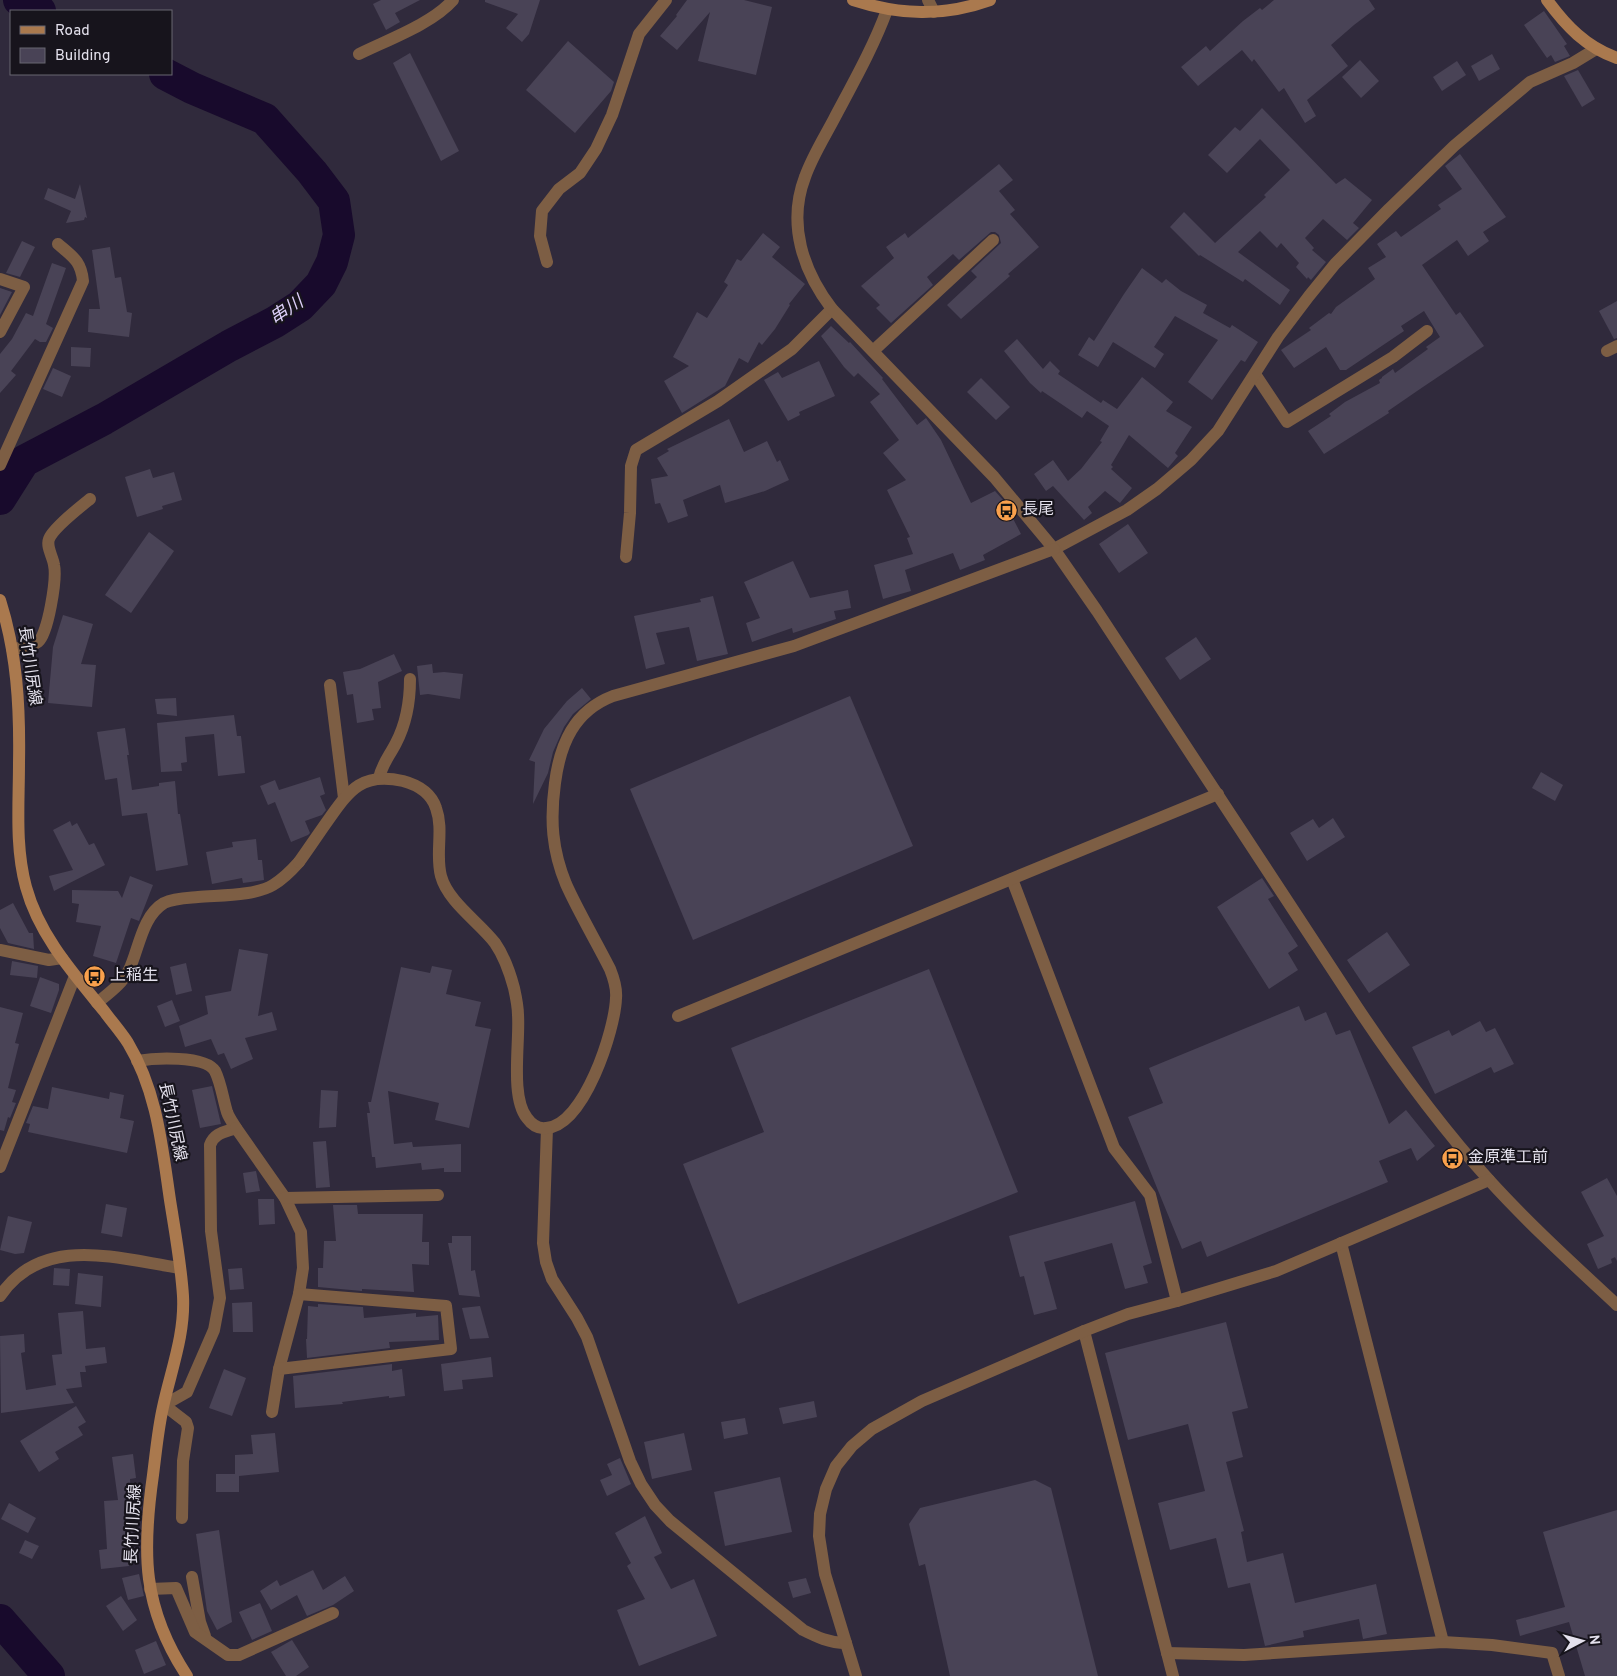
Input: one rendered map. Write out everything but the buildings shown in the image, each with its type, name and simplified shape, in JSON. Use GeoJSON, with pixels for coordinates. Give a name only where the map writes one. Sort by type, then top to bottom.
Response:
{"type":"FeatureCollection","features":[{"type":"Feature","properties":{"kind":"main road"},"geometry":{"type":"LineString","coordinates":[[853,0],[887,10],[913,12],[931,6],[958,8],[990,0]]}},
{"type":"Feature","properties":{"kind":"main road"},"geometry":{"type":"LineString","coordinates":[[1547,0],[1570,30],[1596,49],[1617,58]]}},
{"type":"Feature","properties":{"kind":"main road","name":"長竹川尻線"},"geometry":{"type":"LineString","coordinates":[[0,600],[9,631],[19,703],[19,818],[21,862],[26,888],[33,908],[45,932],[62,958],[126,1039],[151,1093],[158,1120],[180,1268],[183,1307],[181,1332],[164,1405],[147,1514],[146,1554],[154,1606],[166,1638],[187,1676]]}},
{"type":"Feature","properties":{"kind":"street"},"geometry":{"type":"LineString","coordinates":[[359,54],[404,33],[436,14],[453,0]]}},
{"type":"Feature","properties":{"kind":"street"},"geometry":{"type":"LineString","coordinates":[[547,262],[540,236],[542,211],[558,189],[580,173],[596,150],[612,115],[638,34],[666,0]]}},
{"type":"Feature","properties":{"kind":"street"},"geometry":{"type":"LineString","coordinates":[[887,10],[874,44],[807,172],[800,195],[799,243],[814,282],[832,309],[994,477],[1054,549],[1092,603],[1388,1054],[1436,1116],[1489,1180],[1544,1236],[1617,1305]]}},
{"type":"Feature","properties":{"kind":"street"},"geometry":{"type":"LineString","coordinates":[[97,1003],[116,988],[129,971],[145,926],[153,913],[163,904],[175,899],[251,892],[272,886],[288,875],[299,862],[344,798],[353,789],[379,778],[409,783],[423,789],[436,808],[439,821],[439,866],[441,878],[447,890],[495,944],[505,962],[513,987],[518,1014],[518,1091],[520,1107],[535,1126],[547,1128],[562,1122],[571,1114],[594,1078],[614,1014],[617,997],[610,969],[566,884],[552,830],[552,805],[561,752],[569,734],[581,718],[595,705],[613,696],[794,646],[1054,549],[1127,510],[1157,489],[1191,460],[1218,431],[1293,315],[1336,264],[1454,146],[1530,82],[1573,63],[1596,49]]}},
{"type":"Feature","properties":{"kind":"street"},"geometry":{"type":"LineString","coordinates":[[874,351],[993,240]]}},
{"type":"Feature","properties":{"kind":"street"},"geometry":{"type":"LineString","coordinates":[[0,465],[83,281],[82,271],[77,260],[58,244]]}},
{"type":"Feature","properties":{"kind":"street"},"geometry":{"type":"LineString","coordinates":[[0,279],[24,287],[0,332]]}},
{"type":"Feature","properties":{"kind":"street"},"geometry":{"type":"LineString","coordinates":[[626,557],[630,512],[631,466],[636,450],[718,401],[792,349],[832,309]]}},
{"type":"Feature","properties":{"kind":"street"},"geometry":{"type":"LineString","coordinates":[[1255,374],[1286,422],[1393,357],[1427,330]]}},
{"type":"Feature","properties":{"kind":"street"},"geometry":{"type":"LineString","coordinates":[[12,649],[36,644],[43,635],[56,577],[48,542],[51,534],[90,499]]}},
{"type":"Feature","properties":{"kind":"street"},"geometry":{"type":"LineString","coordinates":[[379,778],[381,767],[396,743],[406,720],[410,696],[410,679]]}},
{"type":"Feature","properties":{"kind":"street"},"geometry":{"type":"LineString","coordinates":[[330,685],[344,798]]}},
{"type":"Feature","properties":{"kind":"street"},"geometry":{"type":"LineString","coordinates":[[678,1016],[1218,794]]}},
{"type":"Feature","properties":{"kind":"street"},"geometry":{"type":"LineString","coordinates":[[1012,879],[1114,1148],[1150,1195],[1177,1301]]}},
{"type":"Feature","properties":{"kind":"street"},"geometry":{"type":"LineString","coordinates":[[0,950],[49,960],[62,958]]}},
{"type":"Feature","properties":{"kind":"street"},"geometry":{"type":"LineString","coordinates":[[0,1167],[75,976]]}},
{"type":"Feature","properties":{"kind":"street"},"geometry":{"type":"LineString","coordinates":[[137,1061],[160,1058],[196,1062],[211,1066],[216,1072],[228,1114],[285,1198],[301,1232],[303,1268],[299,1294],[279,1369],[272,1412]]}},
{"type":"Feature","properties":{"kind":"street"},"geometry":{"type":"LineString","coordinates":[[182,1518],[183,1462],[188,1428],[186,1422],[164,1405],[187,1392],[214,1330],[220,1298],[211,1231],[210,1144],[218,1134],[236,1128]]}},
{"type":"Feature","properties":{"kind":"street"},"geometry":{"type":"LineString","coordinates":[[547,1128],[543,1243],[546,1262],[552,1279],[587,1337],[630,1461],[641,1484],[655,1505],[670,1521],[803,1630],[832,1643],[846,1643]]}},
{"type":"Feature","properties":{"kind":"street"},"geometry":{"type":"LineString","coordinates":[[856,1676],[825,1574],[819,1536],[822,1502],[836,1466],[852,1446],[872,1429],[922,1401],[1084,1331],[1128,1314],[1276,1271],[1489,1180]]}},
{"type":"Feature","properties":{"kind":"street"},"geometry":{"type":"LineString","coordinates":[[285,1198],[438,1195]]}},
{"type":"Feature","properties":{"kind":"street"},"geometry":{"type":"LineString","coordinates":[[1342,1243],[1443,1642]]}},
{"type":"Feature","properties":{"kind":"street"},"geometry":{"type":"LineString","coordinates":[[0,1296],[16,1278],[30,1268],[43,1261],[61,1256],[93,1255],[180,1268]]}},
{"type":"Feature","properties":{"kind":"street"},"geometry":{"type":"LineString","coordinates":[[279,1369],[452,1349],[446,1306],[299,1294]]}},
{"type":"Feature","properties":{"kind":"street"},"geometry":{"type":"LineString","coordinates":[[1084,1331],[1173,1676]]}},
{"type":"Feature","properties":{"kind":"street"},"geometry":{"type":"LineString","coordinates":[[192,1577],[200,1622],[206,1639]]}},
{"type":"Feature","properties":{"kind":"street"},"geometry":{"type":"LineString","coordinates":[[150,1589],[176,1588],[195,1632],[228,1655],[239,1655],[333,1612]]}},
{"type":"Feature","properties":{"kind":"street"},"geometry":{"type":"LineString","coordinates":[[1167,1653],[1244,1655],[1443,1642],[1492,1645],[1552,1653],[1558,1676]]}},
{"type":"Feature","properties":{"kind":"waterway","name":"串川"},"geometry":{"type":"LineString","coordinates":[[19,0],[38,10]]}},
{"type":"Feature","properties":{"kind":"waterway","name":"串川"},"geometry":{"type":"LineString","coordinates":[[0,499],[24,461],[104,419],[300,306],[321,284],[332,262],[339,235],[334,201],[312,172],[265,119],[192,88],[167,75]]}},
{"type":"Feature","properties":{"kind":"waterway","name":"串川"},"geometry":{"type":"LineString","coordinates":[[0,1620],[49,1676]]}},
{"type":"Feature","properties":{"kind":"place","name":"長尾"},"geometry":{"type":"Point","coordinates":[1006,510]}},
{"type":"Feature","properties":{"kind":"place","name":"上稲生"},"geometry":{"type":"Point","coordinates":[94,976]}},
{"type":"Feature","properties":{"kind":"place","name":"金原準工前"},"geometry":{"type":"Point","coordinates":[1452,1158]}}]}
